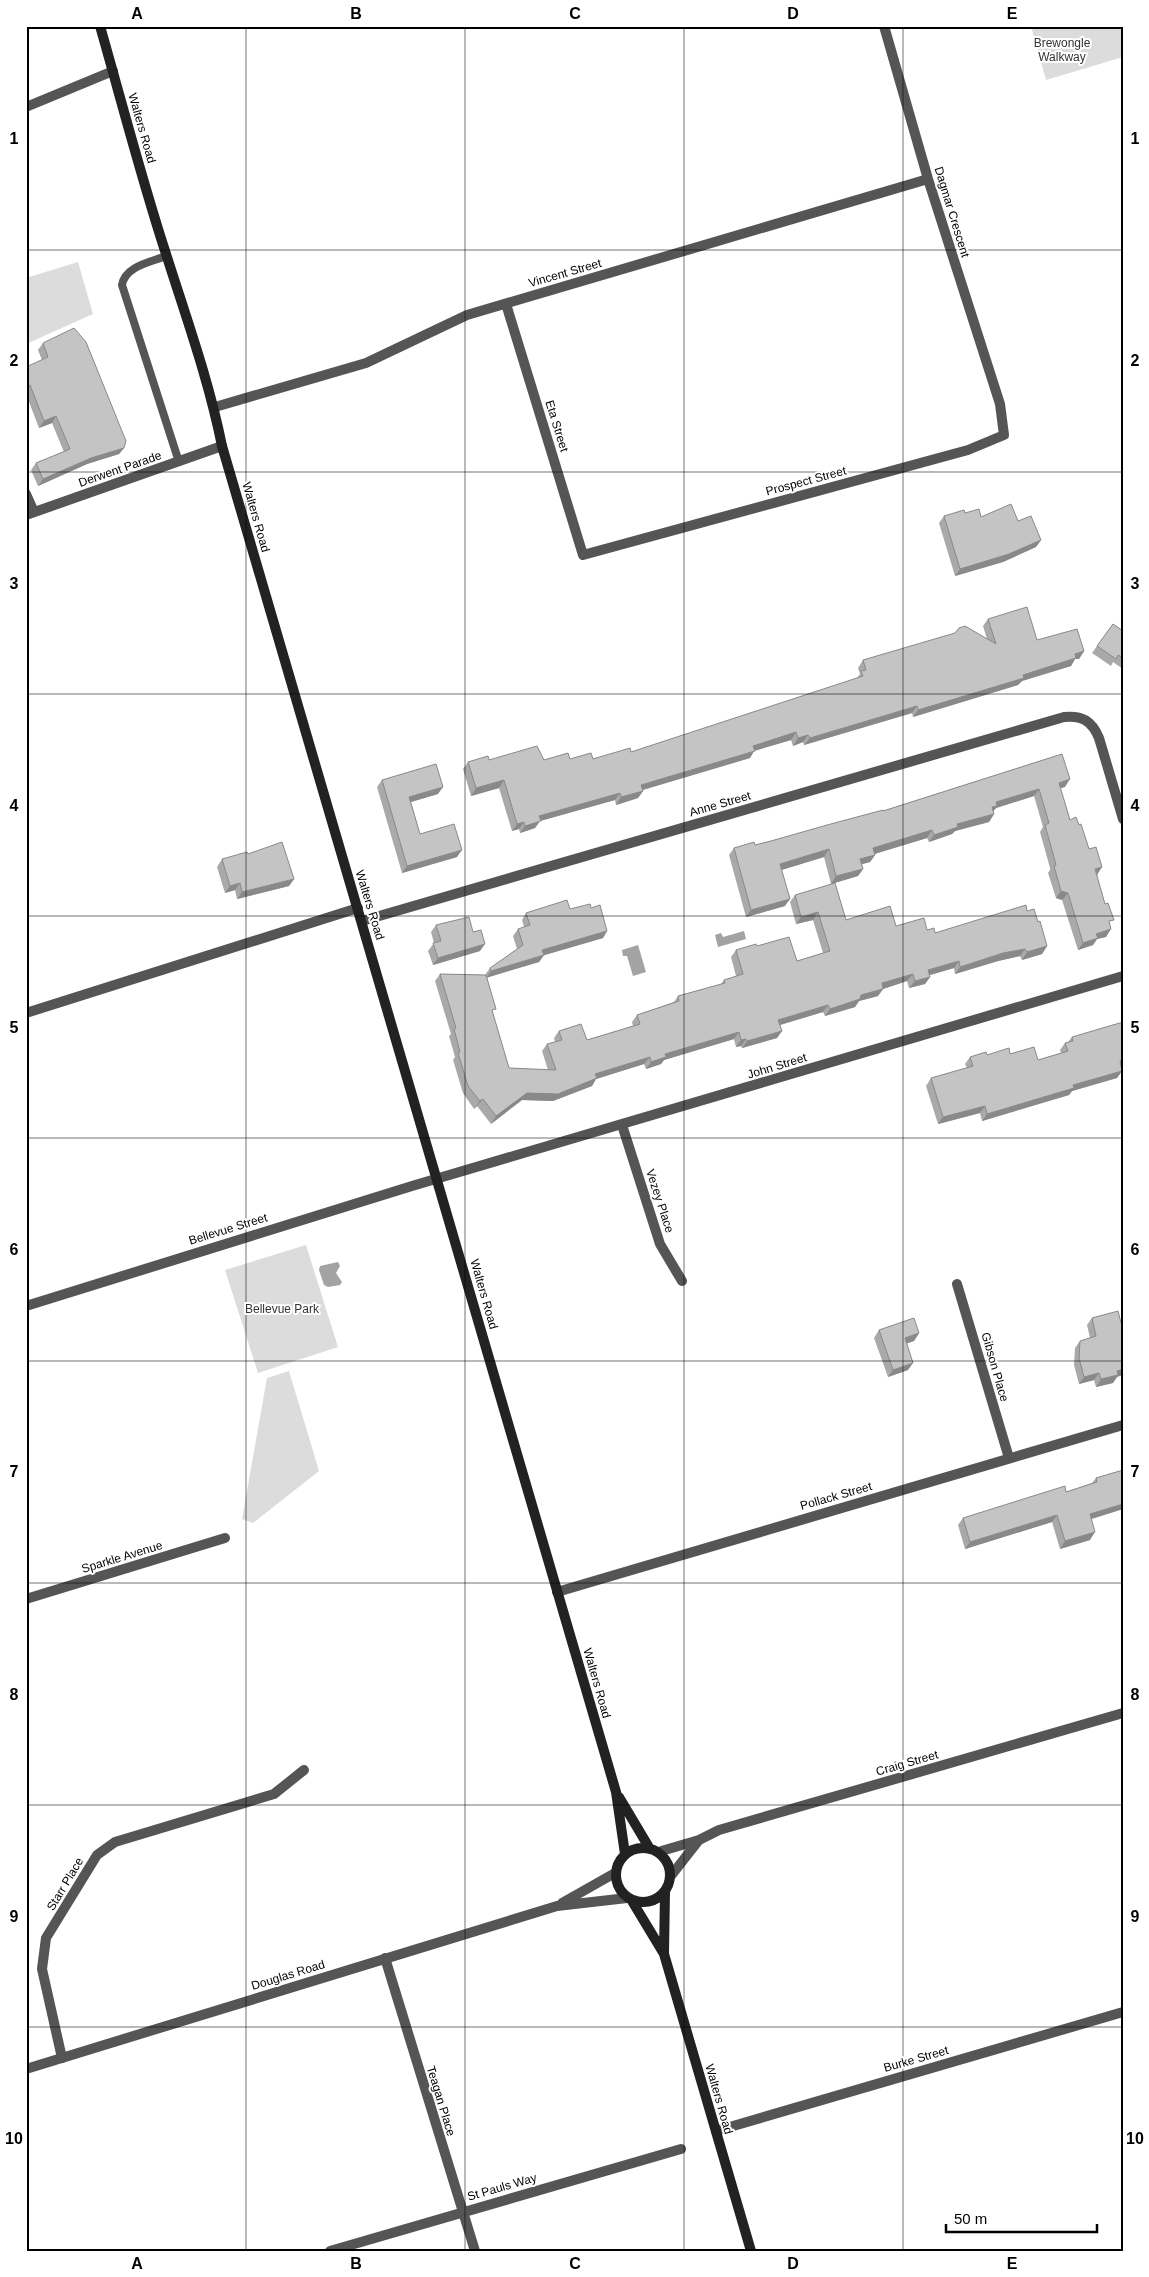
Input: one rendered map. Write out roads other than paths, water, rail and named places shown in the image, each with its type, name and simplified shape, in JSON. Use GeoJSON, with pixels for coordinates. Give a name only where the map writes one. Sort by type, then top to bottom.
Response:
{"type":"FeatureCollection","features":[{"type":"Feature","properties":{"kind":"main road","name":"Walters Road"},"geometry":{"type":"LineString","coordinates":[[100,26],[166,256],[214,407],[222,446],[616,1792],[625,1854]]}},
{"type":"Feature","properties":{"kind":"main road","name":"Walters Road"},"geometry":{"type":"LineString","coordinates":[[616,1792],[654,1851]]}},
{"type":"Feature","properties":{"kind":"main road"},"geometry":{"type":"LineString","coordinates":[[633,1850],[654,1851],[668,1863],[670,1877],[664,1892],[650,1902],[630,1899],[616,1882],[615,1873],[617,1866],[625,1854],[633,1850]]}},
{"type":"Feature","properties":{"kind":"main road","name":"Walters Road"},"geometry":{"type":"LineString","coordinates":[[664,1892],[664,1954]]}},
{"type":"Feature","properties":{"kind":"main road","name":"Walters Road"},"geometry":{"type":"LineString","coordinates":[[630,1899],[664,1954],[751,2251]]}},
{"type":"Feature","properties":{"kind":"street","name":"Dagmar Crescent"},"geometry":{"type":"LineString","coordinates":[[884,26],[928,179],[1000,404]]}},
{"type":"Feature","properties":{"kind":"street"},"geometry":{"type":"LineString","coordinates":[[26,107],[113,71]]}},
{"type":"Feature","properties":{"kind":"street","name":"Vincent Street"},"geometry":{"type":"LineString","coordinates":[[214,407],[354,368],[454,320],[928,179]]}},
{"type":"Feature","properties":{"kind":"street","name":"Eta Street"},"geometry":{"type":"LineString","coordinates":[[506,304],[583,555]]}},
{"type":"Feature","properties":{"kind":"street","name":"Prospect Street"},"geometry":{"type":"LineString","coordinates":[[583,555],[968,450],[1004,435],[1000,404]]}},
{"type":"Feature","properties":{"kind":"street","name":"Derwent Parade"},"geometry":{"type":"LineString","coordinates":[[30,513],[222,446]]}},
{"type":"Feature","properties":{"kind":"street"},"geometry":{"type":"LineString","coordinates":[[26,494],[30,513]]}},
{"type":"Feature","properties":{"kind":"street","name":"Anne Street"},"geometry":{"type":"LineString","coordinates":[[362,921],[1064,717],[1073,716],[1086,719],[1094,728],[1099,738],[1123,819]]}},
{"type":"Feature","properties":{"kind":"street"},"geometry":{"type":"LineString","coordinates":[[26,1013],[358,908]]}},
{"type":"Feature","properties":{"kind":"street","name":"John Street"},"geometry":{"type":"LineString","coordinates":[[437,1178],[1123,976]]}},
{"type":"Feature","properties":{"kind":"street","name":"Vezey Place"},"geometry":{"type":"LineString","coordinates":[[622,1125],[660,1244],[682,1281]]}},
{"type":"Feature","properties":{"kind":"street","name":"Bellevue Street"},"geometry":{"type":"LineString","coordinates":[[26,1306],[437,1178]]}},
{"type":"Feature","properties":{"kind":"street","name":"Gibson Place"},"geometry":{"type":"LineString","coordinates":[[957,1284],[1009,1458]]}},
{"type":"Feature","properties":{"kind":"street","name":"Pollack Street"},"geometry":{"type":"LineString","coordinates":[[557,1592],[1123,1425]]}},
{"type":"Feature","properties":{"kind":"street","name":"Sparkle Avenue"},"geometry":{"type":"LineString","coordinates":[[26,1600],[225,1538]]}},
{"type":"Feature","properties":{"kind":"street","name":"Craig Street"},"geometry":{"type":"LineString","coordinates":[[654,1851],[699,1840],[719,1830],[1123,1713]]}},
{"type":"Feature","properties":{"kind":"street","name":"Starr Place"},"geometry":{"type":"LineString","coordinates":[[62,2058],[42,1970],[46,1938],[96,1854],[115,1842],[274,1794],[304,1770]]}},
{"type":"Feature","properties":{"kind":"street","name":"Craig Street"},"geometry":{"type":"LineString","coordinates":[[670,1877],[699,1840]]}},
{"type":"Feature","properties":{"kind":"street","name":"Douglas Road"},"geometry":{"type":"LineString","coordinates":[[557,1906],[615,1873]]}},
{"type":"Feature","properties":{"kind":"street","name":"Douglas Road"},"geometry":{"type":"LineString","coordinates":[[26,2069],[557,1906],[630,1899]]}},
{"type":"Feature","properties":{"kind":"street","name":"Teagan Place"},"geometry":{"type":"LineString","coordinates":[[385,1958],[474,2251]]}},
{"type":"Feature","properties":{"kind":"street","name":"Burke Street"},"geometry":{"type":"LineString","coordinates":[[716,2131],[1123,2012]]}},
{"type":"Feature","properties":{"kind":"street","name":"St Pauls Way"},"geometry":{"type":"LineString","coordinates":[[330,2251],[681,2149]]}},
{"type":"Feature","properties":{"kind":"lane"},"geometry":{"type":"LineString","coordinates":[[166,256],[131,270],[124,277],[122,285],[178,462]]}},
{"type":"Feature","properties":{"kind":"park label","name":"Brewongle Walkway"},"geometry":{"type":"Point","coordinates":[1062,50]}},
{"type":"Feature","properties":{"kind":"park label","name":"Bellevue Park"},"geometry":{"type":"Point","coordinates":[282,1309]}}]}
